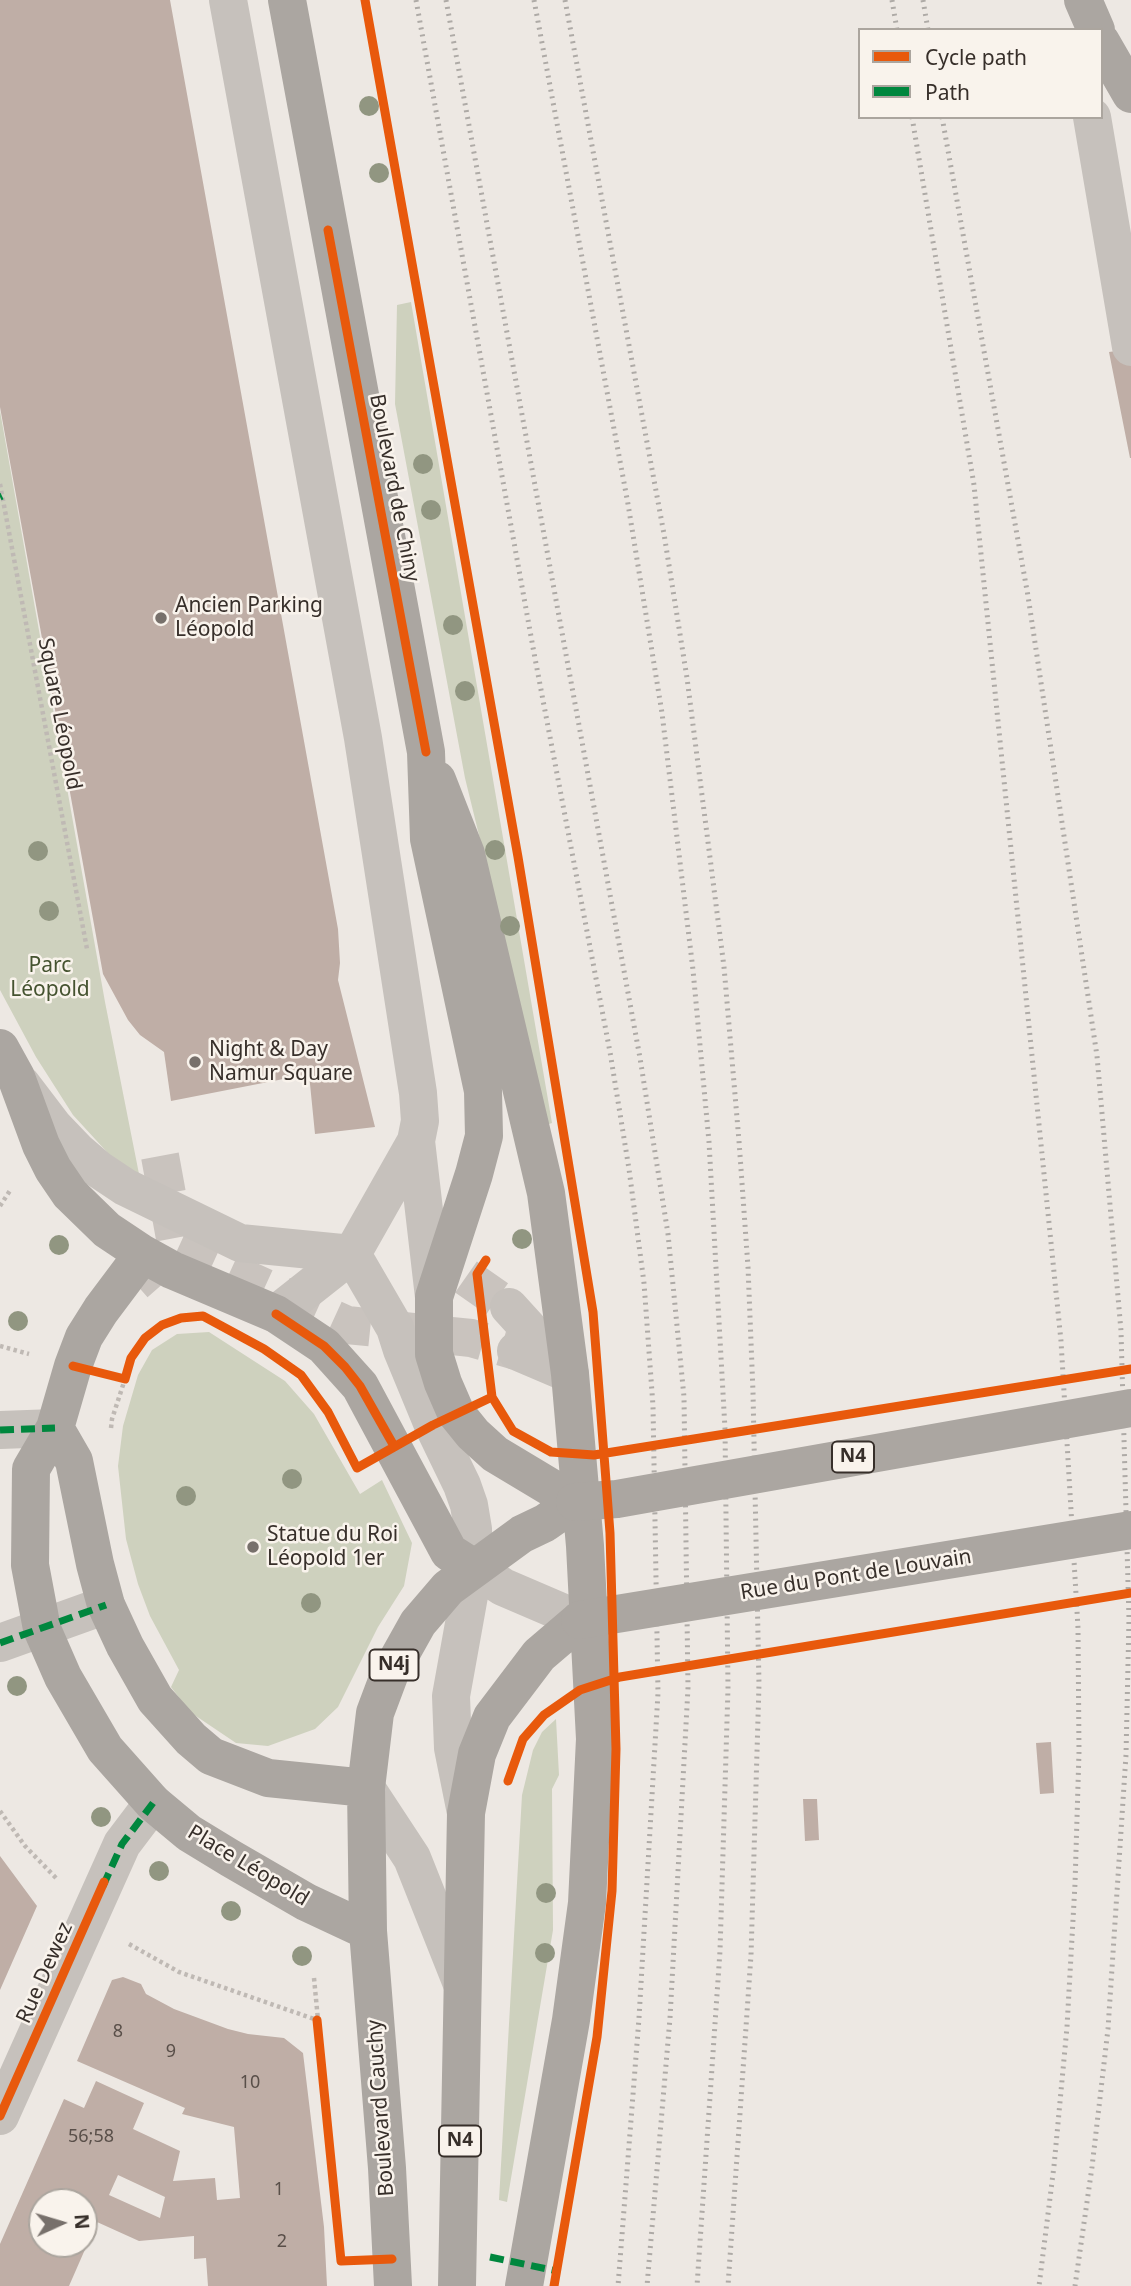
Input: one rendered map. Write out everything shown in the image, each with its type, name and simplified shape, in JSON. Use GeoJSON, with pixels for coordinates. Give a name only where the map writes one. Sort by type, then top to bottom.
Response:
{"type":"FeatureCollection","features":[{"type":"Feature","properties":{"kind":"main road","name":"Boulevard de Chiny"},"geometry":{"type":"LineString","coordinates":[[287,0],[426,752],[429,839],[483,1091],[484,1136],[434,1297],[434,1354],[456,1413],[473,1434],[495,1454],[575,1502]]}},
{"type":"Feature","properties":{"kind":"main road"},"geometry":{"type":"LineString","coordinates":[[1103,45],[1131,94]]}},
{"type":"Feature","properties":{"kind":"main road"},"geometry":{"type":"LineString","coordinates":[[426,752],[466,854],[546,1193],[570,1374],[586,1546],[595,1739],[587,1903],[571,2020],[524,2286]]}},
{"type":"Feature","properties":{"kind":"main road"},"geometry":{"type":"LineString","coordinates":[[8,1063],[41,1144],[69,1194],[107,1230],[143,1254],[172,1270],[276,1314],[324,1346],[360,1386],[449,1552],[474,1568]]}},
{"type":"Feature","properties":{"kind":"main road","name":"Place Léopold"},"geometry":{"type":"LineString","coordinates":[[143,1254],[100,1310],[84,1337],[55,1428],[31,1469],[30,1565],[42,1629],[63,1677],[105,1749],[153,1803],[189,1833],[261,1877],[368,1931]]}},
{"type":"Feature","properties":{"kind":"main road","name":"N4"},"geometry":{"type":"LineString","coordinates":[[575,1502],[617,1499],[1131,1408]]}},
{"type":"Feature","properties":{"kind":"main road"},"geometry":{"type":"LineString","coordinates":[[55,1428],[74,1461],[106,1605],[125,1646],[155,1699],[191,1739],[211,1756],[268,1778],[366,1788]]}},
{"type":"Feature","properties":{"kind":"main road","name":"N4j"},"geometry":{"type":"LineString","coordinates":[[368,1931],[366,1788],[375,1713],[390,1672],[418,1623],[449,1588],[522,1534],[545,1523],[575,1502]]}},
{"type":"Feature","properties":{"kind":"main road","name":"Rue du Pont de Louvain"},"geometry":{"type":"LineString","coordinates":[[580,1620],[1131,1530]]}},
{"type":"Feature","properties":{"kind":"main road","name":"N4"},"geometry":{"type":"LineString","coordinates":[[457,2286],[466,1813],[477,1754],[492,1717],[539,1655],[580,1620]]}},
{"type":"Feature","properties":{"kind":"main road","name":"Boulevard Cauchy"},"geometry":{"type":"LineString","coordinates":[[368,1931],[393,2273]]}},
{"type":"Feature","properties":{"kind":"street"},"geometry":{"type":"LineString","coordinates":[[228,0],[363,738],[418,1093],[420,1121],[416,1141],[434,1297]]}},
{"type":"Feature","properties":{"kind":"street"},"geometry":{"type":"LineString","coordinates":[[1092,119],[1131,347]]}},
{"type":"Feature","properties":{"kind":"street"},"geometry":{"type":"LineString","coordinates":[[8,1063],[54,1127],[98,1169],[125,1187],[240,1243],[352,1254]]}},
{"type":"Feature","properties":{"kind":"street"},"geometry":{"type":"LineString","coordinates":[[276,1314],[352,1254],[416,1141]]}},
{"type":"Feature","properties":{"kind":"street"},"geometry":{"type":"LineString","coordinates":[[143,1254],[180,1213]]}},
{"type":"Feature","properties":{"kind":"street"},"geometry":{"type":"LineString","coordinates":[[352,1254],[395,1328],[433,1424],[462,1485],[473,1529],[474,1568],[451,1696],[453,1748],[466,1813]]}},
{"type":"Feature","properties":{"kind":"street"},"geometry":{"type":"LineString","coordinates":[[509,1307],[570,1374]]}},
{"type":"Feature","properties":{"kind":"street"},"geometry":{"type":"LineString","coordinates":[[516,1351],[570,1374]]}},
{"type":"Feature","properties":{"kind":"street"},"geometry":{"type":"LineString","coordinates":[[0,1430],[55,1428]]}},
{"type":"Feature","properties":{"kind":"street"},"geometry":{"type":"LineString","coordinates":[[474,1568],[503,1587],[580,1620]]}},
{"type":"Feature","properties":{"kind":"street"},"geometry":{"type":"LineString","coordinates":[[0,1643],[106,1605]]}},
{"type":"Feature","properties":{"kind":"street"},"geometry":{"type":"LineString","coordinates":[[366,1788],[412,1858],[462,1984]]}},
{"type":"Feature","properties":{"kind":"street","name":"Rue Dewez"},"geometry":{"type":"LineString","coordinates":[[0,2116],[122,1844],[153,1803]]}},
{"type":"Feature","properties":{"kind":"path"},"geometry":{"type":"LineString","coordinates":[[73,1366],[125,1379],[131,1358],[145,1338],[162,1325],[181,1318]]}},
{"type":"Feature","properties":{"kind":"path"},"geometry":{"type":"LineString","coordinates":[[508,1781],[523,1739],[544,1715],[580,1690],[620,1677],[1131,1593]]}},
{"type":"Feature","properties":{"kind":"path"},"geometry":{"type":"LineString","coordinates":[[614,1668],[614,1695]]}},
{"type":"Feature","properties":{"kind":"path"},"geometry":{"type":"LineString","coordinates":[[0,1811],[25,1846],[65,1888],[70,1907],[89,1920],[178,1972],[317,2020]]}},
{"type":"Feature","properties":{"kind":"path"},"geometry":{"type":"LineString","coordinates":[[314,1978],[341,2261],[393,2273]]}},
{"type":"Feature","properties":{"kind":"green space"},"geometry":{"type":"Polygon","coordinates":[[[411,302],[552,1123],[546,1125],[465,778],[395,404],[397,305],[411,302]]]}},
{"type":"Feature","properties":{"kind":"green space","name":"Parc Léopold"},"geometry":{"type":"Polygon","coordinates":[[[0,411],[105,1002],[139,1174],[118,1164],[73,1115],[36,1057],[0,990],[0,411]]]}},
{"type":"Feature","properties":{"kind":"green space"},"geometry":{"type":"Polygon","coordinates":[[[209,1332],[285,1381],[314,1414],[360,1494],[382,1480],[412,1543],[404,1586],[378,1627],[338,1707],[315,1729],[268,1746],[236,1743],[190,1712],[171,1687],[179,1670],[150,1616],[126,1539],[118,1466],[123,1426],[138,1375],[152,1350],[177,1334],[209,1332]]]}},
{"type":"Feature","properties":{"kind":"green space"},"geometry":{"type":"Polygon","coordinates":[[[556,1719],[559,1775],[552,1789],[553,1930],[507,2202],[499,2200],[522,1795],[533,1750],[542,1732],[556,1719]]]}},
{"type":"Feature","properties":{"kind":"building","name":"Ancien Parking Léopold"},"geometry":{"type":"Polygon","coordinates":[[[0,0],[170,0],[338,929],[338,980],[375,1127],[315,1134],[309,1074],[171,1101],[164,1052],[140,1035],[128,1020],[103,974],[0,407],[0,0]]]}},
{"type":"Feature","properties":{"kind":"building"},"geometry":{"type":"Polygon","coordinates":[[[1131,349],[1131,458],[1130,458],[1109,352],[1131,349]]]}},
{"type":"Feature","properties":{"kind":"building"},"geometry":{"type":"Polygon","coordinates":[[[1051,1742],[1054,1793],[1040,1794],[1036,1743],[1051,1742]]]}},
{"type":"Feature","properties":{"kind":"building"},"geometry":{"type":"Polygon","coordinates":[[[803,1799],[817,1799],[819,1840],[805,1841],[803,1799]]]}},
{"type":"Feature","properties":{"kind":"building"},"geometry":{"type":"Polygon","coordinates":[[[0,1856],[37,1906],[0,1990],[0,1856]]]}},
{"type":"Feature","properties":{"kind":"building"},"geometry":{"type":"Polygon","coordinates":[[[123,1977],[141,1984],[146,1994],[174,2009],[228,2029],[284,2038],[303,2053],[324,2227],[327,2286],[208,2286],[206,2258],[194,2259],[194,2236],[139,2241],[98,2222],[98,2188],[28,2188],[28,2258],[81,2258],[69,2286],[0,2286],[0,2244],[64,2099],[84,2108],[96,2081],[144,2103],[133,2129],[180,2151],[173,2181],[215,2178],[217,2200],[240,2198],[234,2127],[182,2114],[185,2108],[77,2061],[112,1980],[123,1977]],[[118,2175],[109,2195],[160,2218],[165,2197],[118,2175]]]}},
{"type":"Feature","properties":{"kind":"tunnel"},"geometry":{"type":"LineString","coordinates":[[160,1156],[175,1238]]}},
{"type":"Feature","properties":{"kind":"tunnel"},"geometry":{"type":"LineString","coordinates":[[135,1283],[176,1247],[347,1325],[471,1338],[516,1351]]}},
{"type":"Feature","properties":{"kind":"tunnel"},"geometry":{"type":"LineString","coordinates":[[466,1277],[509,1307]]}},
{"type":"Feature","properties":{"kind":"railway"},"geometry":{"type":"LineString","coordinates":[[416,0],[534,653],[610,1052],[644,1283],[653,1406],[658,1693],[639,2018],[618,2286]]}},
{"type":"Feature","properties":{"kind":"railway"},"geometry":{"type":"LineString","coordinates":[[446,0],[640,1058],[668,1234],[684,1397],[688,1688],[670,2018],[647,2286]]}},
{"type":"Feature","properties":{"kind":"railway"},"geometry":{"type":"LineString","coordinates":[[534,0],[628,504],[662,713],[693,970],[709,1142],[725,1429],[728,1688],[720,1951],[697,2286]]}},
{"type":"Feature","properties":{"kind":"railway"},"geometry":{"type":"LineString","coordinates":[[565,0],[664,534],[687,678],[724,967],[748,1267],[759,1684],[751,1955],[728,2286]]}},
{"type":"Feature","properties":{"kind":"railway"},"geometry":{"type":"LineString","coordinates":[[892,0],[897,28]]}},
{"type":"Feature","properties":{"kind":"railway"},"geometry":{"type":"LineString","coordinates":[[923,0],[928,28]]}},
{"type":"Feature","properties":{"kind":"railway"},"geometry":{"type":"LineString","coordinates":[[912,119],[974,485],[1061,1341],[1078,1628],[1079,1752],[1067,2027],[1039,2286]]}},
{"type":"Feature","properties":{"kind":"railway"},"geometry":{"type":"LineString","coordinates":[[942,119],[1028,596],[1097,1056],[1121,1331],[1129,1619],[1126,1755],[1108,2029],[1075,2286]]}},
{"type":"Feature","properties":{"kind":"marked path"},"geometry":{"type":"LineString","coordinates":[[0,1430],[55,1428]]}},
{"type":"Feature","properties":{"kind":"marked path"},"geometry":{"type":"LineString","coordinates":[[0,1643],[106,1605]]}},
{"type":"Feature","properties":{"kind":"marked path"},"geometry":{"type":"LineString","coordinates":[[103,1886],[122,1844],[153,1803]]}},
{"type":"Feature","properties":{"kind":"marked path"},"geometry":{"type":"LineString","coordinates":[[490,2257],[557,2271]]}},
{"type":"Feature","properties":{"kind":"cycle path"},"geometry":{"type":"LineString","coordinates":[[365,0],[518,857],[593,1312],[610,1533],[616,1749],[612,1891],[597,2037],[554,2286]]}},
{"type":"Feature","properties":{"kind":"cycle path"},"geometry":{"type":"LineString","coordinates":[[328,230],[426,752]]}},
{"type":"Feature","properties":{"kind":"cycle path"},"geometry":{"type":"LineString","coordinates":[[486,1260],[477,1274],[492,1397],[513,1431],[551,1452],[594,1455],[1131,1369]]}},
{"type":"Feature","properties":{"kind":"cycle path"},"geometry":{"type":"LineString","coordinates":[[276,1314],[324,1346],[345,1367],[360,1386],[394,1446]]}},
{"type":"Feature","properties":{"kind":"cycle path"},"geometry":{"type":"LineString","coordinates":[[73,1366],[125,1379],[131,1358],[145,1338],[162,1325],[181,1318],[203,1316],[264,1349],[301,1375],[328,1412],[357,1468],[433,1425],[492,1397]]}},
{"type":"Feature","properties":{"kind":"cycle path"},"geometry":{"type":"LineString","coordinates":[[508,1781],[523,1739],[544,1715],[580,1690],[620,1677],[1131,1593]]}},
{"type":"Feature","properties":{"kind":"cycle path"},"geometry":{"type":"LineString","coordinates":[[0,2116],[104,1882]]}},
{"type":"Feature","properties":{"kind":"cycle path"},"geometry":{"type":"LineString","coordinates":[[317,2020],[341,2261],[392,2259]]}},
{"type":"Feature","properties":{"kind":"place","name":"Ancien Parking Léopold"},"geometry":{"type":"Point","coordinates":[161,618]}},
{"type":"Feature","properties":{"kind":"place","name":"Night & Day Namur Square"},"geometry":{"type":"Point","coordinates":[195,1062]}},
{"type":"Feature","properties":{"kind":"place","name":"Statue du Roi Léopold 1er"},"geometry":{"type":"Point","coordinates":[253,1547]}}]}
